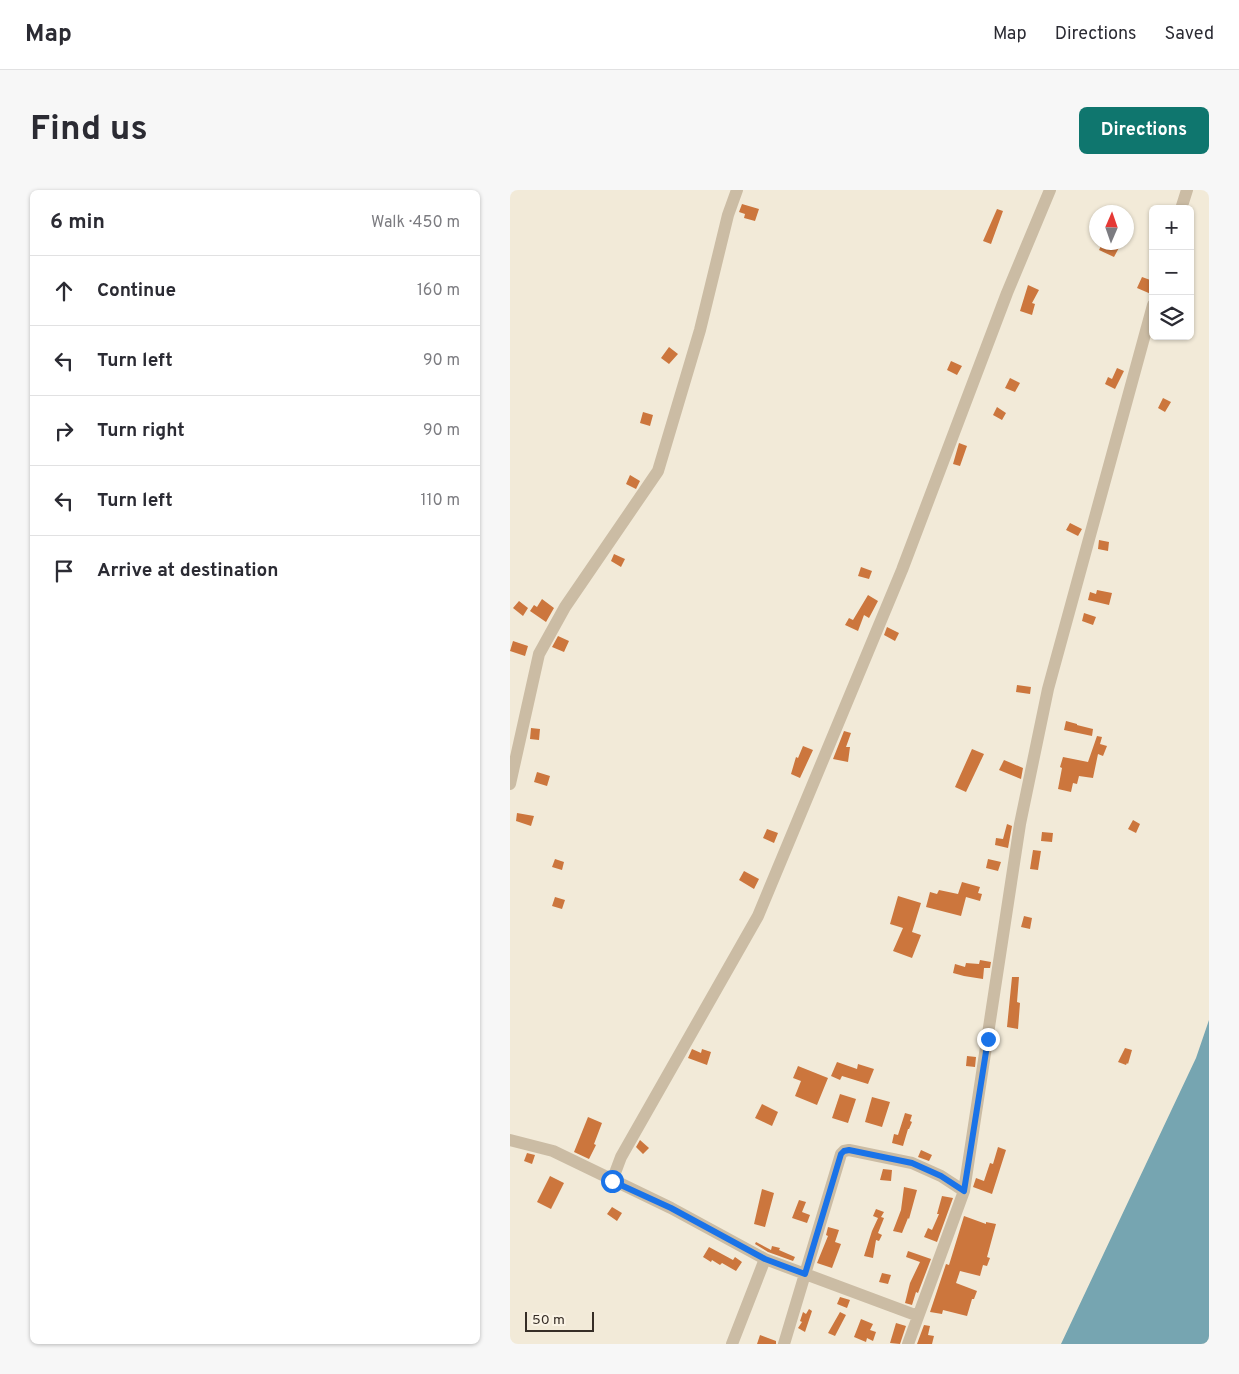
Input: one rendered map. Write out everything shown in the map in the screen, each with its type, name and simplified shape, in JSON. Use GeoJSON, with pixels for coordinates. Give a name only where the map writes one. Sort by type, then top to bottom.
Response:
{"type":"FeatureCollection","features":[{"type":"Feature","properties":{"kind":"street"},"geometry":{"type":"LineString","coordinates":[[510,784],[538,654],[564,607],[658,471],[700,330],[728,215],[737,190]]}},
{"type":"Feature","properties":{"kind":"street"},"geometry":{"type":"LineString","coordinates":[[612,1181],[621,1157],[758,916],[902,570],[1007,293],[1050,190]]}},
{"type":"Feature","properties":{"kind":"street"},"geometry":{"type":"LineString","coordinates":[[1182,205],[1187,190]]}},
{"type":"Feature","properties":{"kind":"street"},"geometry":{"type":"LineString","coordinates":[[908,1344],[964,1191],[1020,824],[1048,689],[1149,320]]}},
{"type":"Feature","properties":{"kind":"street"},"geometry":{"type":"LineString","coordinates":[[510,1140],[553,1151],[671,1208],[765,1259],[918,1316]]}},
{"type":"Feature","properties":{"kind":"street"},"geometry":{"type":"LineString","coordinates":[[784,1344],[841,1154],[844,1151],[849,1150],[912,1163],[941,1176],[964,1191]]}},
{"type":"Feature","properties":{"kind":"street"},"geometry":{"type":"LineString","coordinates":[[732,1344],[765,1259]]}},
{"type":"Feature","properties":{"kind":"water"},"geometry":{"type":"Polygon","coordinates":[[[1209,1020],[1209,1344],[1061,1344],[1196,1058],[1209,1020]]]}},
{"type":"Feature","properties":{"kind":"building"},"geometry":{"type":"Polygon","coordinates":[[[742,204],[759,209],[755,221],[744,218],[745,214],[739,212],[742,204]]]}},
{"type":"Feature","properties":{"kind":"building"},"geometry":{"type":"Polygon","coordinates":[[[997,209],[1003,211],[991,244],[983,241],[997,209]]]}},
{"type":"Feature","properties":{"kind":"building"},"geometry":{"type":"Polygon","coordinates":[[[1099,250],[1118,250],[1114,257],[1099,250]]]}},
{"type":"Feature","properties":{"kind":"building"},"geometry":{"type":"Polygon","coordinates":[[[1142,277],[1149,280],[1149,293],[1137,288],[1142,277]]]}},
{"type":"Feature","properties":{"kind":"building"},"geometry":{"type":"Polygon","coordinates":[[[1028,285],[1039,290],[1032,303],[1035,304],[1032,315],[1020,311],[1028,285]]]}},
{"type":"Feature","properties":{"kind":"building"},"geometry":{"type":"Polygon","coordinates":[[[669,347],[678,354],[669,364],[661,358],[669,347]]]}},
{"type":"Feature","properties":{"kind":"building"},"geometry":{"type":"Polygon","coordinates":[[[951,361],[962,366],[957,375],[947,370],[951,361]]]}},
{"type":"Feature","properties":{"kind":"building"},"geometry":{"type":"Polygon","coordinates":[[[1117,368],[1124,371],[1115,389],[1105,384],[1108,377],[1112,379],[1117,368]]]}},
{"type":"Feature","properties":{"kind":"building"},"geometry":{"type":"Polygon","coordinates":[[[1010,378],[1020,383],[1015,392],[1005,388],[1010,378]]]}},
{"type":"Feature","properties":{"kind":"building"},"geometry":{"type":"Polygon","coordinates":[[[1163,398],[1171,402],[1165,412],[1158,408],[1163,398]]]}},
{"type":"Feature","properties":{"kind":"building"},"geometry":{"type":"Polygon","coordinates":[[[997,407],[1006,413],[1002,420],[993,415],[997,407]]]}},
{"type":"Feature","properties":{"kind":"building"},"geometry":{"type":"Polygon","coordinates":[[[643,412],[653,415],[650,426],[640,423],[643,412]]]}},
{"type":"Feature","properties":{"kind":"building"},"geometry":{"type":"Polygon","coordinates":[[[959,443],[967,446],[960,466],[953,464],[959,443]]]}},
{"type":"Feature","properties":{"kind":"building"},"geometry":{"type":"Polygon","coordinates":[[[630,475],[640,481],[636,489],[626,484],[630,475]]]}},
{"type":"Feature","properties":{"kind":"building"},"geometry":{"type":"Polygon","coordinates":[[[1070,523],[1082,529],[1078,536],[1066,530],[1070,523]]]}},
{"type":"Feature","properties":{"kind":"building"},"geometry":{"type":"Polygon","coordinates":[[[1099,540],[1109,542],[1108,551],[1098,549],[1099,540]]]}},
{"type":"Feature","properties":{"kind":"building"},"geometry":{"type":"Polygon","coordinates":[[[614,554],[625,559],[621,567],[611,561],[614,554]]]}},
{"type":"Feature","properties":{"kind":"building"},"geometry":{"type":"Polygon","coordinates":[[[861,567],[872,571],[869,579],[858,576],[861,567]]]}},
{"type":"Feature","properties":{"kind":"building"},"geometry":{"type":"Polygon","coordinates":[[[1097,590],[1112,593],[1109,605],[1088,600],[1090,592],[1096,594],[1097,590]]]}},
{"type":"Feature","properties":{"kind":"building"},"geometry":{"type":"Polygon","coordinates":[[[868,595],[878,601],[869,618],[864,615],[858,631],[845,625],[849,618],[853,620],[868,595]]]}},
{"type":"Feature","properties":{"kind":"building"},"geometry":{"type":"Polygon","coordinates":[[[542,599],[554,608],[546,622],[530,611],[534,605],[537,607],[542,599]]]}},
{"type":"Feature","properties":{"kind":"building"},"geometry":{"type":"Polygon","coordinates":[[[519,601],[528,608],[523,616],[513,608],[519,601]]]}},
{"type":"Feature","properties":{"kind":"building"},"geometry":{"type":"Polygon","coordinates":[[[1084,613],[1096,617],[1093,625],[1082,621],[1084,613]]]}},
{"type":"Feature","properties":{"kind":"building"},"geometry":{"type":"Polygon","coordinates":[[[887,627],[899,633],[895,641],[884,635],[887,627]]]}},
{"type":"Feature","properties":{"kind":"building"},"geometry":{"type":"Polygon","coordinates":[[[558,636],[569,641],[564,652],[552,647],[558,636]]]}},
{"type":"Feature","properties":{"kind":"building"},"geometry":{"type":"Polygon","coordinates":[[[513,641],[528,646],[525,656],[510,651],[513,641]]]}},
{"type":"Feature","properties":{"kind":"building"},"geometry":{"type":"Polygon","coordinates":[[[1017,685],[1031,687],[1030,694],[1016,692],[1017,685]]]}},
{"type":"Feature","properties":{"kind":"building"},"geometry":{"type":"Polygon","coordinates":[[[1066,721],[1093,729],[1092,736],[1064,730],[1066,721]]]}},
{"type":"Feature","properties":{"kind":"building"},"geometry":{"type":"Polygon","coordinates":[[[531,728],[540,729],[539,740],[530,739],[531,728]]]}},
{"type":"Feature","properties":{"kind":"building"},"geometry":{"type":"Polygon","coordinates":[[[844,731],[851,733],[846,747],[850,747],[848,762],[833,759],[844,731]]]}},
{"type":"Feature","properties":{"kind":"building"},"geometry":{"type":"Polygon","coordinates":[[[1097,736],[1102,737],[1100,744],[1107,746],[1103,756],[1098,754],[1093,778],[1079,776],[1077,784],[1073,783],[1071,792],[1058,789],[1063,757],[1088,762],[1097,736]]]}},
{"type":"Feature","properties":{"kind":"building"},"geometry":{"type":"Polygon","coordinates":[[[803,746],[813,750],[800,778],[791,774],[796,757],[798,758],[803,746]]]}},
{"type":"Feature","properties":{"kind":"building"},"geometry":{"type":"Polygon","coordinates":[[[972,749],[984,754],[966,792],[955,787],[972,749]]]}},
{"type":"Feature","properties":{"kind":"building"},"geometry":{"type":"Polygon","coordinates":[[[1004,760],[1023,768],[1021,779],[999,770],[1004,760]]]}},
{"type":"Feature","properties":{"kind":"building"},"geometry":{"type":"Polygon","coordinates":[[[537,772],[550,776],[547,786],[534,782],[537,772]]]}},
{"type":"Feature","properties":{"kind":"building"},"geometry":{"type":"Polygon","coordinates":[[[517,813],[534,816],[531,826],[516,821],[517,813]]]}},
{"type":"Feature","properties":{"kind":"building"},"geometry":{"type":"Polygon","coordinates":[[[1133,820],[1140,824],[1136,833],[1128,829],[1133,820]]]}},
{"type":"Feature","properties":{"kind":"building"},"geometry":{"type":"Polygon","coordinates":[[[1007,824],[1012,826],[1008,848],[995,845],[996,838],[1003,839],[1007,824]]]}},
{"type":"Feature","properties":{"kind":"building"},"geometry":{"type":"Polygon","coordinates":[[[767,829],[778,833],[774,843],[763,838],[767,829]]]}},
{"type":"Feature","properties":{"kind":"building"},"geometry":{"type":"Polygon","coordinates":[[[1042,832],[1053,833],[1052,842],[1041,841],[1042,832]]]}},
{"type":"Feature","properties":{"kind":"building"},"geometry":{"type":"Polygon","coordinates":[[[1033,850],[1041,851],[1038,870],[1030,869],[1033,850]]]}},
{"type":"Feature","properties":{"kind":"building"},"geometry":{"type":"Polygon","coordinates":[[[555,859],[564,862],[562,870],[552,867],[555,859]]]}},
{"type":"Feature","properties":{"kind":"building"},"geometry":{"type":"Polygon","coordinates":[[[988,859],[1001,862],[998,871],[986,868],[988,859]]]}},
{"type":"Feature","properties":{"kind":"building"},"geometry":{"type":"Polygon","coordinates":[[[744,871],[759,879],[754,889],[739,880],[744,871]]]}},
{"type":"Feature","properties":{"kind":"building"},"geometry":{"type":"Polygon","coordinates":[[[962,882],[980,887],[978,893],[982,894],[980,901],[966,897],[961,916],[926,907],[930,892],[937,894],[939,890],[958,894],[962,882]]]}},
{"type":"Feature","properties":{"kind":"building"},"geometry":{"type":"Polygon","coordinates":[[[898,896],[921,903],[912,932],[921,935],[912,958],[893,951],[903,928],[890,924],[898,896]]]}},
{"type":"Feature","properties":{"kind":"building"},"geometry":{"type":"Polygon","coordinates":[[[555,897],[565,900],[562,909],[552,906],[555,897]]]}},
{"type":"Feature","properties":{"kind":"building"},"geometry":{"type":"Polygon","coordinates":[[[1024,916],[1032,918],[1030,929],[1021,927],[1024,916]]]}},
{"type":"Feature","properties":{"kind":"building"},"geometry":{"type":"Polygon","coordinates":[[[980,960],[991,962],[990,968],[984,968],[983,979],[953,973],[955,964],[965,967],[966,963],[979,964],[980,960]]]}},
{"type":"Feature","properties":{"kind":"building"},"geometry":{"type":"Polygon","coordinates":[[[1012,977],[1019,977],[1017,1002],[1020,1003],[1018,1029],[1007,1027],[1012,977]]]}},
{"type":"Feature","properties":{"kind":"building"},"geometry":{"type":"Polygon","coordinates":[[[1125,1048],[1132,1050],[1126,1065],[1118,1062],[1125,1048]]]}},
{"type":"Feature","properties":{"kind":"building"},"geometry":{"type":"Polygon","coordinates":[[[692,1049],[701,1053],[702,1049],[711,1052],[707,1065],[688,1058],[692,1049]]]}},
{"type":"Feature","properties":{"kind":"building"},"geometry":{"type":"Polygon","coordinates":[[[967,1056],[976,1057],[975,1067],[966,1066],[967,1056]]]}},
{"type":"Feature","properties":{"kind":"building"},"geometry":{"type":"Polygon","coordinates":[[[837,1062],[857,1069],[858,1064],[874,1069],[868,1084],[842,1076],[840,1080],[831,1076],[837,1062]]]}},
{"type":"Feature","properties":{"kind":"building"},"geometry":{"type":"Polygon","coordinates":[[[798,1066],[828,1078],[817,1105],[795,1096],[801,1081],[793,1078],[798,1066]]]}},
{"type":"Feature","properties":{"kind":"building"},"geometry":{"type":"Polygon","coordinates":[[[840,1094],[856,1099],[848,1123],[832,1118],[840,1094]]]}},
{"type":"Feature","properties":{"kind":"building"},"geometry":{"type":"Polygon","coordinates":[[[872,1097],[890,1102],[882,1127],[865,1122],[872,1097]]]}},
{"type":"Feature","properties":{"kind":"building"},"geometry":{"type":"Polygon","coordinates":[[[762,1104],[778,1112],[772,1126],[755,1118],[762,1104]]]}},
{"type":"Feature","properties":{"kind":"building"},"geometry":{"type":"Polygon","coordinates":[[[905,1113],[912,1115],[910,1121],[912,1122],[903,1146],[892,1143],[894,1134],[898,1135],[905,1113]]]}},
{"type":"Feature","properties":{"kind":"building"},"geometry":{"type":"Polygon","coordinates":[[[588,1117],[602,1123],[594,1144],[596,1145],[589,1159],[574,1152],[588,1117]]]}},
{"type":"Feature","properties":{"kind":"building"},"geometry":{"type":"Polygon","coordinates":[[[640,1140],[649,1148],[643,1154],[636,1147],[640,1140]]]}},
{"type":"Feature","properties":{"kind":"building"},"geometry":{"type":"Polygon","coordinates":[[[998,1147],[1006,1150],[992,1194],[973,1187],[976,1178],[984,1181],[990,1163],[993,1164],[998,1147]]]}},
{"type":"Feature","properties":{"kind":"building"},"geometry":{"type":"Polygon","coordinates":[[[921,1150],[932,1155],[929,1161],[918,1157],[921,1150]]]}},
{"type":"Feature","properties":{"kind":"building"},"geometry":{"type":"Polygon","coordinates":[[[527,1153],[535,1155],[532,1164],[524,1161],[527,1153]]]}},
{"type":"Feature","properties":{"kind":"building"},"geometry":{"type":"Polygon","coordinates":[[[883,1169],[892,1170],[891,1181],[880,1180],[883,1169]]]}},
{"type":"Feature","properties":{"kind":"building"},"geometry":{"type":"Polygon","coordinates":[[[550,1176],[564,1183],[551,1209],[537,1202],[550,1176]]]}},
{"type":"Feature","properties":{"kind":"building"},"geometry":{"type":"Polygon","coordinates":[[[904,1187],[917,1190],[909,1219],[902,1233],[893,1231],[901,1210],[904,1187]]]}},
{"type":"Feature","properties":{"kind":"building"},"geometry":{"type":"Polygon","coordinates":[[[762,1189],[774,1193],[765,1227],[754,1224],[762,1189]]]}},
{"type":"Feature","properties":{"kind":"building"},"geometry":{"type":"Polygon","coordinates":[[[942,1196],[953,1198],[937,1242],[924,1237],[928,1228],[932,1230],[939,1214],[937,1214],[942,1196]]]}},
{"type":"Feature","properties":{"kind":"building"},"geometry":{"type":"Polygon","coordinates":[[[799,1200],[806,1202],[802,1212],[810,1215],[807,1223],[792,1218],[799,1200]]]}},
{"type":"Feature","properties":{"kind":"building"},"geometry":{"type":"Polygon","coordinates":[[[612,1207],[622,1213],[617,1221],[607,1214],[612,1207]]]}},
{"type":"Feature","properties":{"kind":"building"},"geometry":{"type":"Polygon","coordinates":[[[876,1209],[884,1212],[881,1217],[884,1218],[878,1233],[882,1235],[879,1241],[876,1240],[873,1258],[864,1256],[878,1218],[873,1216],[876,1209]]]}},
{"type":"Feature","properties":{"kind":"building"},"geometry":{"type":"Polygon","coordinates":[[[964,1216],[986,1224],[986,1222],[996,1224],[987,1257],[990,1258],[987,1266],[983,1265],[980,1276],[960,1271],[956,1283],[977,1291],[974,1299],[972,1299],[967,1316],[943,1310],[942,1314],[930,1312],[946,1264],[949,1265],[964,1216]]]}},
{"type":"Feature","properties":{"kind":"building"},"geometry":{"type":"Polygon","coordinates":[[[828,1227],[839,1230],[835,1242],[841,1244],[832,1268],[817,1263],[828,1236],[826,1235],[828,1227]]]}},
{"type":"Feature","properties":{"kind":"building"},"geometry":{"type":"Polygon","coordinates":[[[756,1242],[771,1250],[772,1246],[780,1248],[779,1250],[795,1257],[793,1261],[768,1252],[755,1244],[756,1242]]]}},
{"type":"Feature","properties":{"kind":"building"},"geometry":{"type":"Polygon","coordinates":[[[709,1247],[733,1260],[735,1257],[742,1262],[736,1271],[722,1263],[720,1265],[712,1260],[711,1262],[703,1257],[709,1247]]]}},
{"type":"Feature","properties":{"kind":"building"},"geometry":{"type":"Polygon","coordinates":[[[908,1251],[931,1259],[912,1305],[905,1303],[910,1283],[920,1262],[906,1257],[908,1251]]]}},
{"type":"Feature","properties":{"kind":"building"},"geometry":{"type":"Polygon","coordinates":[[[882,1273],[891,1275],[888,1284],[879,1282],[882,1273]]]}},
{"type":"Feature","properties":{"kind":"building"},"geometry":{"type":"Polygon","coordinates":[[[840,1297],[850,1300],[847,1308],[837,1304],[840,1297]]]}},
{"type":"Feature","properties":{"kind":"building"},"geometry":{"type":"Polygon","coordinates":[[[809,1309],[812,1311],[805,1332],[798,1328],[802,1322],[800,1321],[803,1312],[806,1314],[809,1309]]]}},
{"type":"Feature","properties":{"kind":"building"},"geometry":{"type":"Polygon","coordinates":[[[840,1312],[846,1315],[835,1336],[828,1333],[840,1312]]]}},
{"type":"Feature","properties":{"kind":"building"},"geometry":{"type":"Polygon","coordinates":[[[861,1319],[873,1324],[870,1330],[876,1332],[873,1341],[867,1338],[866,1342],[854,1337],[861,1319]]]}},
{"type":"Feature","properties":{"kind":"building"},"geometry":{"type":"Polygon","coordinates":[[[896,1323],[906,1326],[900,1344],[890,1343],[896,1323]]]}},
{"type":"Feature","properties":{"kind":"building"},"geometry":{"type":"Polygon","coordinates":[[[924,1325],[930,1326],[928,1335],[934,1336],[932,1344],[917,1344],[924,1325]]]}},
{"type":"Feature","properties":{"kind":"building"},"geometry":{"type":"Polygon","coordinates":[[[760,1335],[776,1341],[776,1344],[757,1344],[760,1335]]]}},
{"type":"Feature","properties":{"kind":"route"},"geometry":{"type":"LineString","coordinates":[[612,1181],[671,1208],[765,1259],[805,1274],[841,1154],[844,1151],[849,1150],[912,1163],[941,1176],[964,1191],[988,1039]]}}]}
